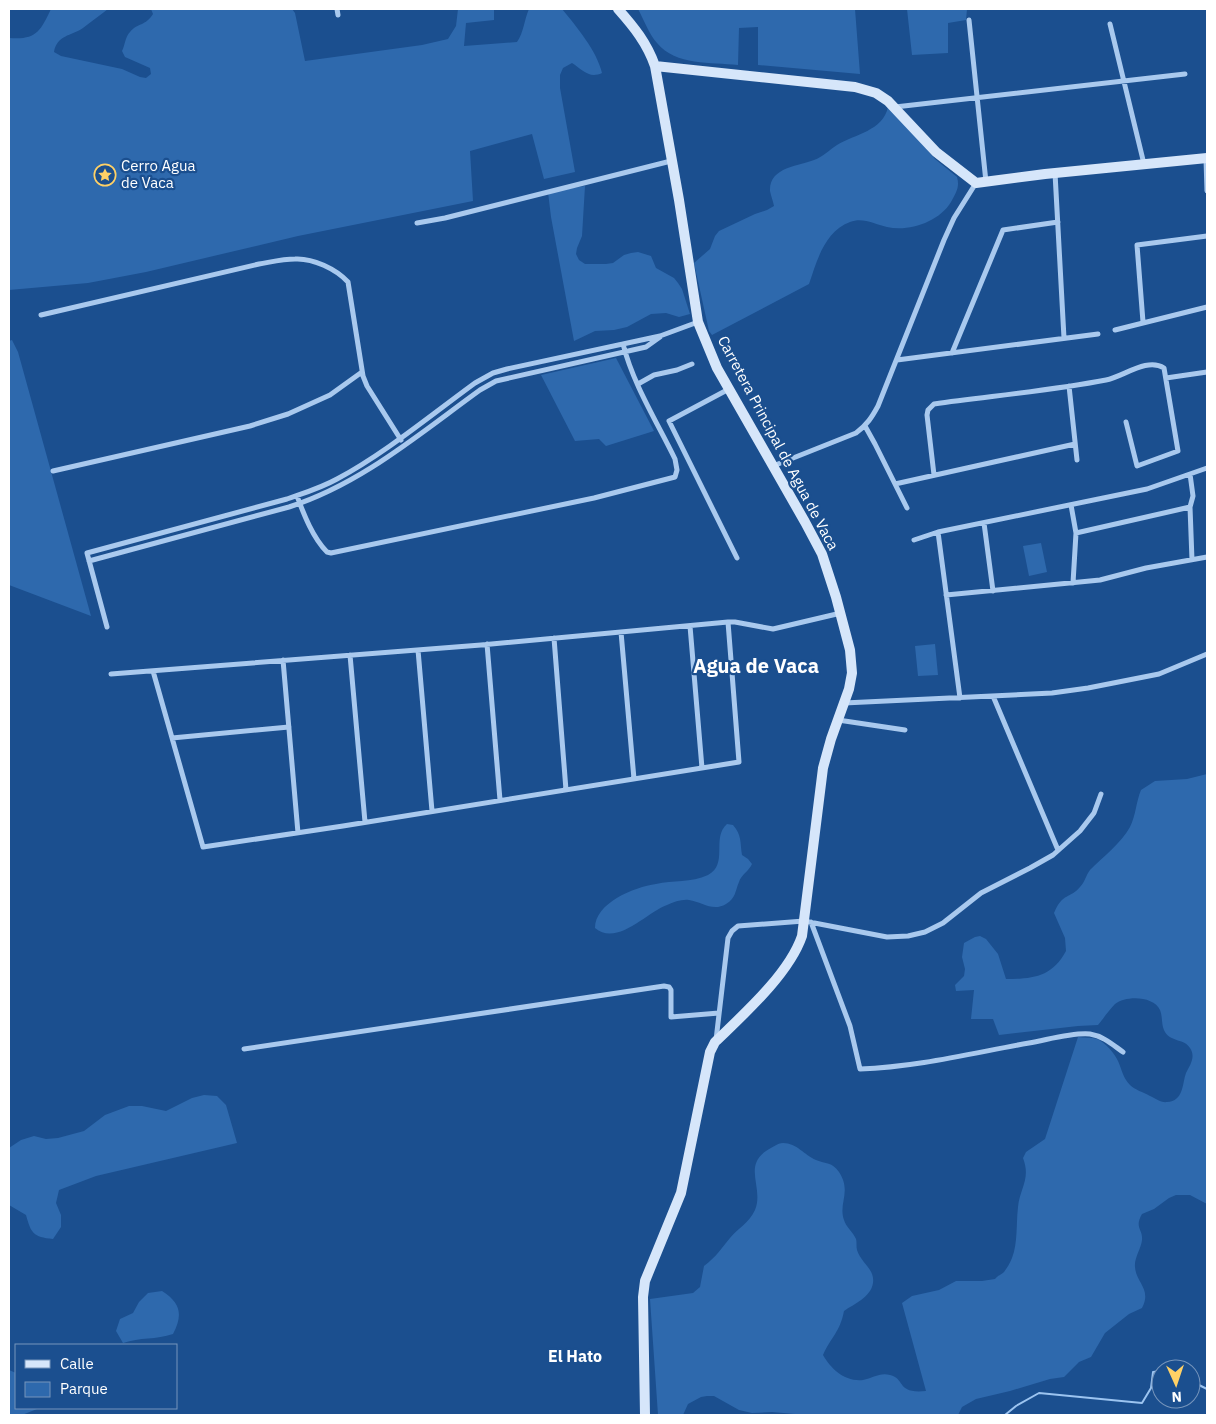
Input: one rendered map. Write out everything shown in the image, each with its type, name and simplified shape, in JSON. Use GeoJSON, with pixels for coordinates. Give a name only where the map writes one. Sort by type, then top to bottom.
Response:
{"type":"FeatureCollection","features":[{"type":"Feature","properties":{"kind":"street"},"geometry":{"type":"LineString","coordinates":[[337,9],[338,15]]}},
{"type":"Feature","properties":{"kind":"street","name":"Carretera Principal de Agua de Vaca"},"geometry":{"type":"LineString","coordinates":[[618,9],[642,37],[655,66],[698,322],[707,348],[728,389],[822,554],[848,636],[852,664],[849,689],[823,768],[808,922],[798,950],[789,963],[768,988],[715,1042],[710,1052],[681,1193],[645,1281],[643,1297],[645,1415]]}},
{"type":"Feature","properties":{"kind":"street"},"geometry":{"type":"LineString","coordinates":[[773,466],[856,433],[865,426],[878,406],[954,218],[981,183],[977,97],[969,20]]}},
{"type":"Feature","properties":{"kind":"street"},"geometry":{"type":"LineString","coordinates":[[1110,24],[1144,164]]}},
{"type":"Feature","properties":{"kind":"street"},"geometry":{"type":"LineString","coordinates":[[655,66],[855,87],[876,92],[894,107],[936,152],[981,183],[1055,173],[1207,159],[1207,191]]}},
{"type":"Feature","properties":{"kind":"street"},"geometry":{"type":"LineString","coordinates":[[894,107],[1185,74]]}},
{"type":"Feature","properties":{"kind":"street"},"geometry":{"type":"LineString","coordinates":[[417,223],[445,218],[672,160]]}},
{"type":"Feature","properties":{"kind":"street"},"geometry":{"type":"LineString","coordinates":[[1055,173],[1064,338]]}},
{"type":"Feature","properties":{"kind":"street"},"geometry":{"type":"LineString","coordinates":[[952,353],[1003,230],[1058,222]]}},
{"type":"Feature","properties":{"kind":"street"},"geometry":{"type":"LineString","coordinates":[[1143,322],[1137,245],[1207,236]]}},
{"type":"Feature","properties":{"kind":"street"},"geometry":{"type":"LineString","coordinates":[[41,315],[259,264],[294,258],[309,260],[333,270],[348,282],[362,372],[367,386],[404,445]]}},
{"type":"Feature","properties":{"kind":"street"},"geometry":{"type":"LineString","coordinates":[[1115,330],[1207,307]]}},
{"type":"Feature","properties":{"kind":"street"},"geometry":{"type":"LineString","coordinates":[[107,627],[87,553],[298,496],[313,490],[365,462],[475,383],[493,373],[660,336],[698,322]]}},
{"type":"Feature","properties":{"kind":"street"},"geometry":{"type":"LineString","coordinates":[[896,360],[1098,334]]}},
{"type":"Feature","properties":{"kind":"street"},"geometry":{"type":"LineString","coordinates":[[89,561],[300,504],[316,498],[369,470],[480,390],[496,381],[646,347],[660,336]]}},
{"type":"Feature","properties":{"kind":"street"},"geometry":{"type":"LineString","coordinates":[[298,496],[309,524],[322,547],[331,553],[594,498],[671,479],[677,474],[677,465],[638,384],[623,344]]}},
{"type":"Feature","properties":{"kind":"street"},"geometry":{"type":"LineString","coordinates":[[638,384],[654,375],[677,370],[692,364]]}},
{"type":"Feature","properties":{"kind":"street"},"geometry":{"type":"LineString","coordinates":[[934,476],[927,421],[928,410],[934,404],[1108,380],[1144,366],[1160,365],[1164,368],[1178,451],[1137,466],[1126,422]]}},
{"type":"Feature","properties":{"kind":"street"},"geometry":{"type":"LineString","coordinates":[[53,471],[250,426],[288,414],[330,394],[362,372]]}},
{"type":"Feature","properties":{"kind":"street"},"geometry":{"type":"LineString","coordinates":[[1166,378],[1207,372]]}},
{"type":"Feature","properties":{"kind":"street"},"geometry":{"type":"LineString","coordinates":[[1069,386],[1077,460]]}},
{"type":"Feature","properties":{"kind":"street"},"geometry":{"type":"LineString","coordinates":[[728,389],[669,421],[737,558]]}},
{"type":"Feature","properties":{"kind":"street"},"geometry":{"type":"LineString","coordinates":[[865,426],[907,508]]}},
{"type":"Feature","properties":{"kind":"street"},"geometry":{"type":"LineString","coordinates":[[895,484],[1075,444]]}},
{"type":"Feature","properties":{"kind":"street"},"geometry":{"type":"LineString","coordinates":[[914,540],[938,532],[1147,489],[1207,468]]}},
{"type":"Feature","properties":{"kind":"street"},"geometry":{"type":"LineString","coordinates":[[1190,474],[1193,496],[1190,507],[1192,560]]}},
{"type":"Feature","properties":{"kind":"street"},"geometry":{"type":"LineString","coordinates":[[1071,504],[1076,533],[1073,583]]}},
{"type":"Feature","properties":{"kind":"street"},"geometry":{"type":"LineString","coordinates":[[1076,533],[1190,507]]}},
{"type":"Feature","properties":{"kind":"street"},"geometry":{"type":"LineString","coordinates":[[984,522],[993,591]]}},
{"type":"Feature","properties":{"kind":"street"},"geometry":{"type":"LineString","coordinates":[[938,532],[960,698]]}},
{"type":"Feature","properties":{"kind":"street"},"geometry":{"type":"LineString","coordinates":[[946,595],[1100,580],[1146,568],[1207,557]]}},
{"type":"Feature","properties":{"kind":"street"},"geometry":{"type":"LineString","coordinates":[[111,674],[418,650],[728,622],[773,629],[841,613]]}},
{"type":"Feature","properties":{"kind":"street"},"geometry":{"type":"LineString","coordinates":[[153,671],[203,847],[739,762],[728,622]]}},
{"type":"Feature","properties":{"kind":"street"},"geometry":{"type":"LineString","coordinates":[[690,626],[702,768]]}},
{"type":"Feature","properties":{"kind":"street"},"geometry":{"type":"LineString","coordinates":[[621,632],[634,779]]}},
{"type":"Feature","properties":{"kind":"street"},"geometry":{"type":"LineString","coordinates":[[554,638],[566,790]]}},
{"type":"Feature","properties":{"kind":"street"},"geometry":{"type":"LineString","coordinates":[[487,644],[500,800]]}},
{"type":"Feature","properties":{"kind":"street"},"geometry":{"type":"LineString","coordinates":[[418,650],[432,811]]}},
{"type":"Feature","properties":{"kind":"street"},"geometry":{"type":"LineString","coordinates":[[844,703],[1052,692],[1132,681],[1159,674],[1207,654]]}},
{"type":"Feature","properties":{"kind":"street"},"geometry":{"type":"LineString","coordinates":[[350,655],[365,822]]}},
{"type":"Feature","properties":{"kind":"street"},"geometry":{"type":"LineString","coordinates":[[283,660],[298,833]]}},
{"type":"Feature","properties":{"kind":"street"},"geometry":{"type":"LineString","coordinates":[[994,696],[1058,850]]}},
{"type":"Feature","properties":{"kind":"street"},"geometry":{"type":"LineString","coordinates":[[838,720],[905,730]]}},
{"type":"Feature","properties":{"kind":"street"},"geometry":{"type":"LineString","coordinates":[[172,738],[289,727]]}},
{"type":"Feature","properties":{"kind":"street"},"geometry":{"type":"LineString","coordinates":[[715,1042],[728,938],[732,930],[738,926],[808,922],[887,937],[908,936],[925,932],[943,923],[981,893],[1030,868],[1058,850],[1094,813],[1101,794]]}},
{"type":"Feature","properties":{"kind":"street"},"geometry":{"type":"LineString","coordinates":[[808,922],[850,1026],[860,1069],[920,1064],[1088,1034],[1110,1042],[1123,1052]]}},
{"type":"Feature","properties":{"kind":"street"},"geometry":{"type":"LineString","coordinates":[[244,1048],[664,986],[669,987],[671,990],[671,1017],[719,1013]]}},
{"type":"Feature","properties":{"kind":"green space"},"geometry":{"type":"Polygon","coordinates":[[[51,9],[108,9],[83,28],[61,39],[54,52],[61,56],[122,69],[146,78],[151,74],[150,68],[125,57],[122,51],[130,32],[147,21],[153,14],[151,9],[292,9],[295,13],[305,61],[422,45],[448,39],[456,26],[458,9],[494,9],[494,20],[466,23],[464,46],[517,42],[529,9],[562,9],[596,56],[602,73],[597,75],[590,74],[572,63],[563,68],[560,75],[560,88],[575,172],[544,179],[532,134],[470,151],[473,201],[298,236],[146,272],[88,283],[9,290],[9,38],[25,38],[36,33],[44,24],[51,9]]]}},
{"type":"Feature","properties":{"kind":"green space"},"geometry":{"type":"Polygon","coordinates":[[[638,9],[855,9],[860,74],[758,65],[758,27],[739,28],[738,65],[706,63],[684,59],[674,56],[657,43],[638,9]]]}},
{"type":"Feature","properties":{"kind":"green space"},"geometry":{"type":"Polygon","coordinates":[[[907,9],[967,9],[966,20],[948,23],[948,53],[912,55],[907,9]]]}},
{"type":"Feature","properties":{"kind":"green space"},"geometry":{"type":"Polygon","coordinates":[[[888,107],[935,159],[957,177],[957,190],[946,209],[931,220],[914,227],[887,227],[859,220],[850,222],[841,227],[828,240],[815,266],[809,284],[712,335],[709,331],[694,263],[710,249],[719,231],[774,206],[770,191],[771,183],[780,172],[817,159],[844,141],[874,127],[885,115],[888,107]]]}},
{"type":"Feature","properties":{"kind":"green space"},"geometry":{"type":"Polygon","coordinates":[[[585,186],[582,236],[576,254],[579,260],[585,264],[606,264],[613,263],[624,255],[631,253],[638,252],[651,256],[656,268],[674,278],[678,283],[682,289],[690,314],[679,317],[666,313],[651,314],[627,327],[595,331],[574,341],[548,192],[585,186]]]}},
{"type":"Feature","properties":{"kind":"green space"},"geometry":{"type":"Polygon","coordinates":[[[12,340],[18,352],[91,616],[9,585],[9,341],[12,340]]]}},
{"type":"Feature","properties":{"kind":"green space"},"geometry":{"type":"Polygon","coordinates":[[[616,358],[654,431],[606,446],[599,439],[575,441],[541,375],[616,358]]]}},
{"type":"Feature","properties":{"kind":"green space"},"geometry":{"type":"Polygon","coordinates":[[[1041,543],[1047,572],[1029,576],[1023,546],[1041,543]]]}},
{"type":"Feature","properties":{"kind":"green space"},"geometry":{"type":"Polygon","coordinates":[[[935,644],[938,675],[918,676],[915,646],[935,644]]]}},
{"type":"Feature","properties":{"kind":"green space"},"geometry":{"type":"Polygon","coordinates":[[[1207,774],[1207,1204],[1190,1195],[1176,1195],[1142,1214],[1139,1225],[1142,1240],[1135,1264],[1136,1273],[1145,1296],[1142,1308],[1129,1314],[1105,1333],[1091,1357],[1079,1362],[1064,1377],[976,1399],[962,1407],[958,1415],[752,1413],[739,1410],[714,1396],[707,1396],[688,1404],[683,1415],[658,1415],[650,1299],[693,1293],[700,1287],[704,1266],[753,1215],[757,1202],[756,1164],[759,1157],[770,1148],[781,1143],[792,1145],[812,1158],[831,1165],[839,1172],[843,1179],[845,1191],[844,1220],[856,1239],[859,1255],[872,1274],[873,1283],[869,1292],[861,1300],[844,1311],[838,1329],[823,1355],[826,1360],[839,1374],[850,1379],[863,1380],[886,1374],[895,1377],[903,1386],[910,1390],[926,1391],[902,1303],[912,1296],[939,1290],[956,1281],[995,1279],[1006,1269],[1012,1258],[1015,1246],[1019,1200],[1026,1172],[1023,1158],[1026,1152],[1045,1139],[1078,1037],[1097,1039],[1106,1045],[1117,1058],[1126,1080],[1134,1088],[1163,1102],[1177,1099],[1192,1061],[1192,1051],[1188,1045],[1165,1032],[1160,1010],[1152,1002],[1139,998],[1120,1001],[1113,1006],[1098,1025],[999,1035],[993,1019],[971,1019],[974,990],[956,991],[955,985],[964,976],[965,969],[962,957],[964,943],[980,936],[986,939],[998,954],[1006,979],[1041,975],[1055,966],[1066,951],[1065,938],[1054,913],[1057,906],[1080,887],[1090,870],[1126,833],[1132,822],[1141,790],[1155,781],[1187,779],[1207,774]]]}},
{"type":"Feature","properties":{"kind":"green space"},"geometry":{"type":"Polygon","coordinates":[[[727,824],[733,825],[738,832],[742,855],[752,864],[743,875],[735,894],[729,902],[721,906],[712,907],[694,901],[681,900],[659,909],[622,931],[604,933],[595,928],[601,911],[608,904],[627,893],[647,886],[702,878],[708,875],[718,864],[720,836],[727,824]]]}},
{"type":"Feature","properties":{"kind":"green space"},"geometry":{"type":"Polygon","coordinates":[[[204,1095],[217,1096],[226,1105],[237,1143],[96,1176],[59,1190],[56,1203],[61,1215],[61,1227],[53,1239],[41,1237],[34,1233],[31,1230],[26,1215],[9,1205],[9,1148],[21,1140],[34,1136],[46,1139],[58,1138],[84,1131],[105,1115],[129,1106],[142,1106],[166,1111],[192,1098],[204,1095]]]}},
{"type":"Feature","properties":{"kind":"green space"},"geometry":{"type":"Polygon","coordinates":[[[162,1291],[173,1300],[178,1310],[178,1321],[173,1334],[123,1343],[116,1331],[120,1319],[133,1313],[139,1302],[148,1293],[162,1291]]]}},
{"type":"Feature","properties":{"kind":"green space"},"geometry":{"type":"Polygon","coordinates":[[[9,1370],[15,1373],[15,1409],[37,1409],[22,1415],[9,1415],[9,1370]]]}},
{"type":"Feature","properties":{"kind":"waterway"},"geometry":{"type":"LineString","coordinates":[[1201,1386],[1207,1389]]}},
{"type":"Feature","properties":{"kind":"waterway"},"geometry":{"type":"LineString","coordinates":[[1005,1415],[1016,1406],[1039,1393],[1142,1403],[1151,1388]]}},
{"type":"Feature","properties":{"kind":"place","name":"Cerro Agua de Vaca"},"geometry":{"type":"Point","coordinates":[105,175]}},
{"type":"Feature","properties":{"kind":"district","name":"Agua de Vaca"},"geometry":{"type":"Point","coordinates":[756,666]}},
{"type":"Feature","properties":{"kind":"district","name":"El Hato"},"geometry":{"type":"Point","coordinates":[575,1356]}}]}
